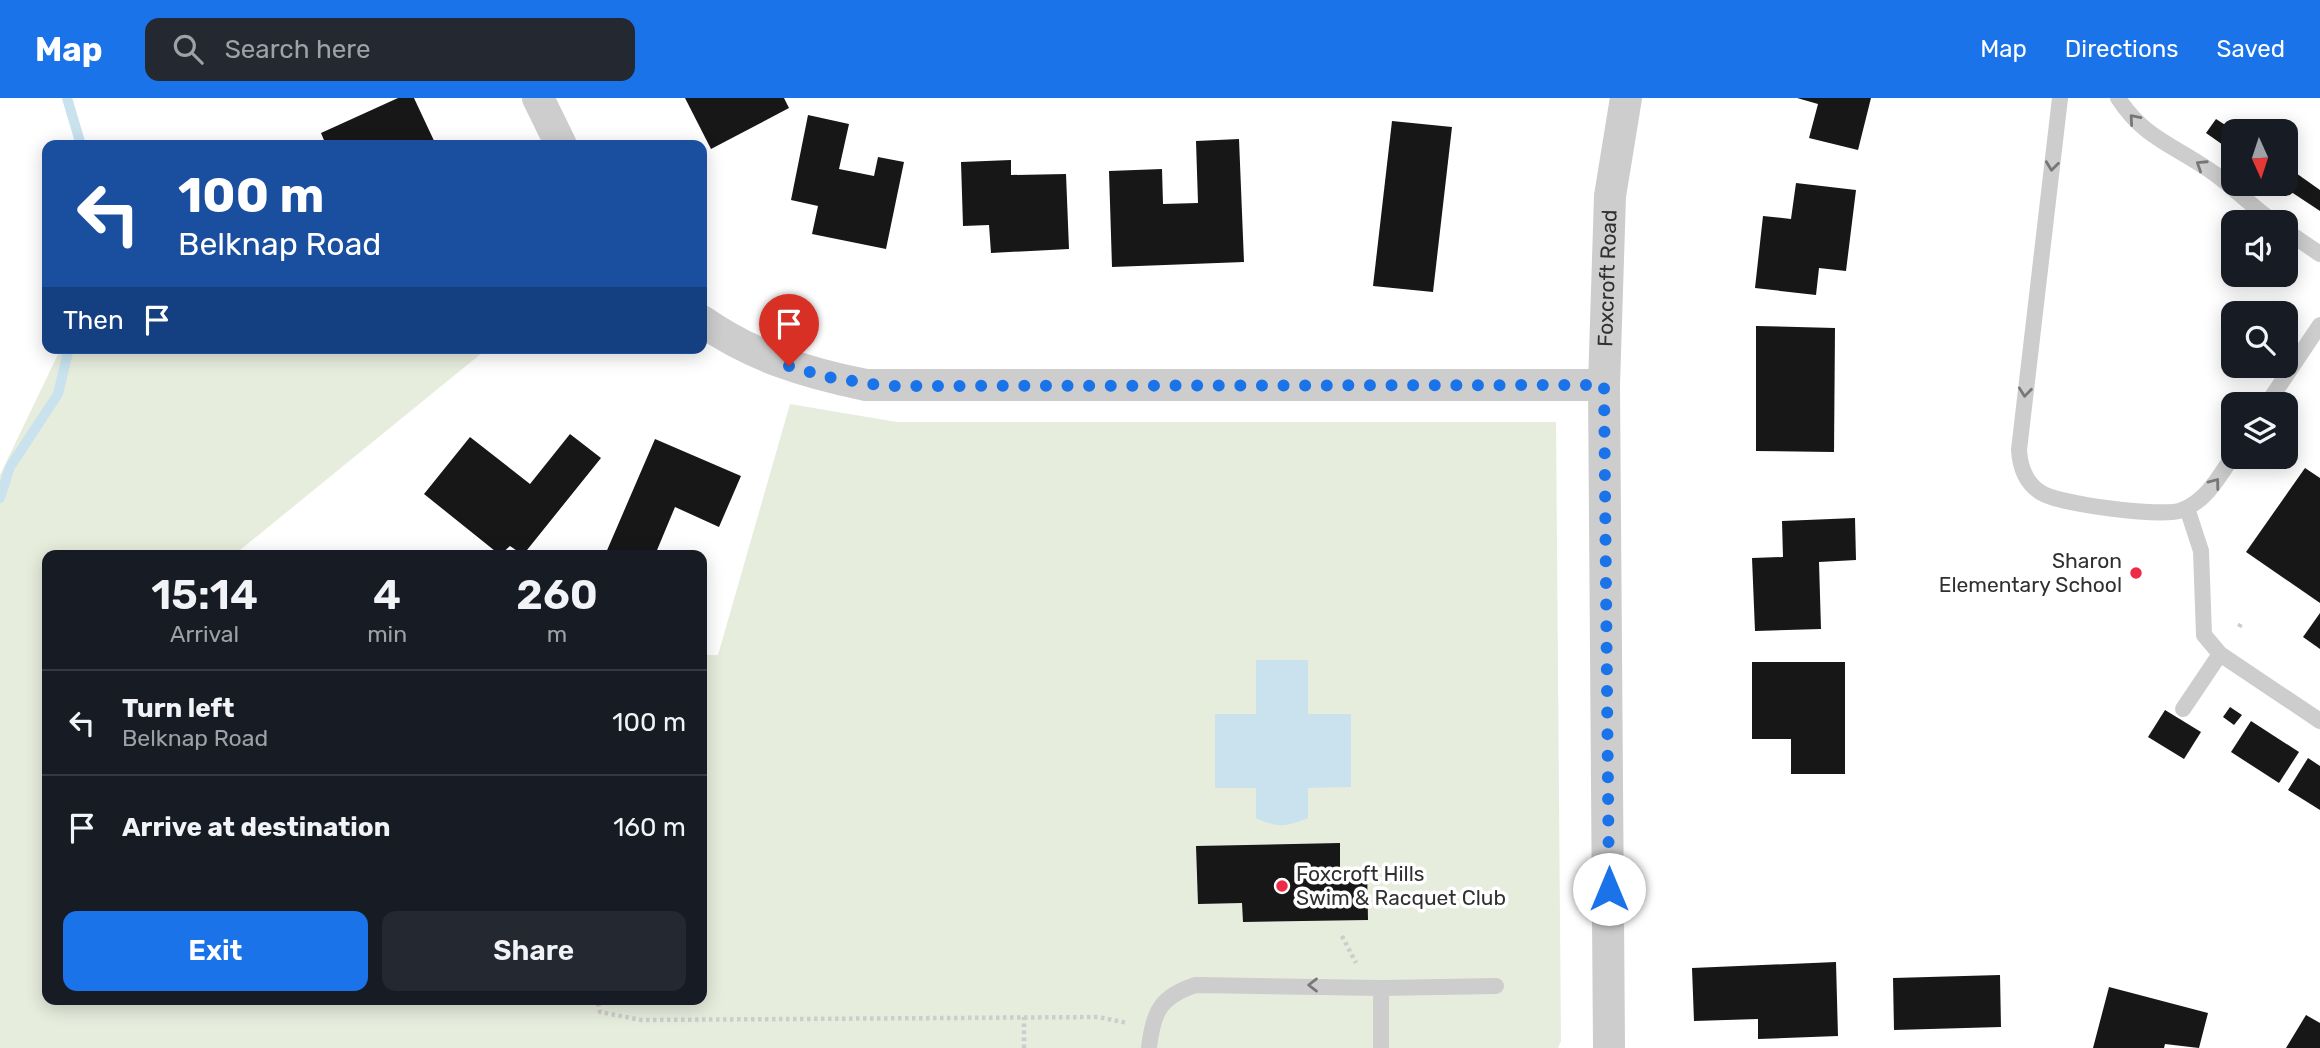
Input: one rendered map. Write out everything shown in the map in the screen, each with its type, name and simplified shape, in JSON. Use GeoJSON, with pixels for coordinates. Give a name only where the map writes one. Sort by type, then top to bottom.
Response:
{"type":"FeatureCollection","features":[{"type":"Feature","properties":{"kind":"street"},"geometry":{"type":"LineString","coordinates":[[538,98],[559,140]]}},
{"type":"Feature","properties":{"kind":"street","name":"Foxcroft Road"},"geometry":{"type":"LineString","coordinates":[[1608,1048],[1604,385],[1610,196],[1626,98]]}},
{"type":"Feature","properties":{"kind":"street"},"geometry":{"type":"LineString","coordinates":[[707,324],[725,337],[808,373],[866,385],[1604,385]]}},
{"type":"Feature","properties":{"kind":"lane"},"geometry":{"type":"LineString","coordinates":[[2060,98],[2019,450],[2022,468],[2039,491],[2063,501],[2167,514],[2187,508],[2209,491],[2224,469]]}},
{"type":"Feature","properties":{"kind":"lane"},"geometry":{"type":"LineString","coordinates":[[2118,98],[2133,120],[2153,138],[2217,175],[2259,210]]}},
{"type":"Feature","properties":{"kind":"lane"},"geometry":{"type":"LineString","coordinates":[[2298,238],[2320,254]]}},
{"type":"Feature","properties":{"kind":"lane"},"geometry":{"type":"LineString","coordinates":[[2275,392],[2320,325]]}},
{"type":"Feature","properties":{"kind":"lane"},"geometry":{"type":"LineString","coordinates":[[2187,508],[2201,551],[2204,635],[2220,654],[2320,721]]}},
{"type":"Feature","properties":{"kind":"lane"},"geometry":{"type":"LineString","coordinates":[[2183,709],[2220,654]]}},
{"type":"Feature","properties":{"kind":"lane"},"geometry":{"type":"LineString","coordinates":[[1149,1048],[1155,1014],[1171,993],[1196,985],[1381,988],[1419,985],[1496,986]]}},
{"type":"Feature","properties":{"kind":"lane"},"geometry":{"type":"LineString","coordinates":[[1381,988],[1381,1048]]}},
{"type":"Feature","properties":{"kind":"path"},"geometry":{"type":"LineString","coordinates":[[598,1005],[600,1012],[641,1020],[1098,1017],[1132,1025]]}},
{"type":"Feature","properties":{"kind":"path"},"geometry":{"type":"LineString","coordinates":[[1024,1017],[1024,1048]]}},
{"type":"Feature","properties":{"kind":"green space"},"geometry":{"type":"Polygon","coordinates":[[[58,354],[481,354],[240,550],[42,550],[42,1005],[707,1005],[707,655],[718,655],[790,404],[897,422],[1556,422],[1561,1041],[1558,1048],[0,1048],[0,475],[58,354]]]}},
{"type":"Feature","properties":{"kind":"water"},"geometry":{"type":"Polygon","coordinates":[[[1256,660],[1308,660],[1308,714],[1351,714],[1351,787],[1308,788],[1308,818],[1288,825],[1276,825],[1256,818],[1256,788],[1215,788],[1215,714],[1256,714],[1256,660]]]}},
{"type":"Feature","properties":{"kind":"building"},"geometry":{"type":"Polygon","coordinates":[[[398,98],[414,98],[434,140],[324,140],[321,133],[398,98]]]}},
{"type":"Feature","properties":{"kind":"building"},"geometry":{"type":"Polygon","coordinates":[[[685,98],[784,98],[789,108],[711,149],[685,98]]]}},
{"type":"Feature","properties":{"kind":"building"},"geometry":{"type":"Polygon","coordinates":[[[1797,98],[1871,98],[1858,150],[1809,138],[1818,104],[1797,98]]]}},
{"type":"Feature","properties":{"kind":"building"},"geometry":{"type":"Polygon","coordinates":[[[808,115],[849,124],[839,169],[874,176],[878,157],[904,162],[886,249],[812,234],[818,206],[791,200],[808,115]]]}},
{"type":"Feature","properties":{"kind":"building"},"geometry":{"type":"Polygon","coordinates":[[[2216,119],[2221,122],[2221,144],[2206,133],[2216,119]]]}},
{"type":"Feature","properties":{"kind":"building"},"geometry":{"type":"Polygon","coordinates":[[[1392,121],[1452,127],[1433,292],[1373,286],[1392,121]]]}},
{"type":"Feature","properties":{"kind":"building"},"geometry":{"type":"Polygon","coordinates":[[[1239,139],[1244,262],[1112,267],[1109,171],[1162,169],[1163,204],[1198,203],[1196,141],[1239,139]]]}},
{"type":"Feature","properties":{"kind":"building"},"geometry":{"type":"Polygon","coordinates":[[[1011,160],[1011,175],[1066,174],[1069,249],[991,253],[989,225],[963,226],[961,162],[1011,160]]]}},
{"type":"Feature","properties":{"kind":"building"},"geometry":{"type":"Polygon","coordinates":[[[2298,174],[2320,190],[2320,211],[2297,196],[2298,174]]]}},
{"type":"Feature","properties":{"kind":"building"},"geometry":{"type":"Polygon","coordinates":[[[1796,183],[1856,190],[1846,271],[1819,268],[1816,295],[1755,288],[1763,216],[1791,219],[1796,183]]]}},
{"type":"Feature","properties":{"kind":"building"},"geometry":{"type":"Polygon","coordinates":[[[1756,326],[1835,328],[1834,452],[1756,451],[1756,326]]]}},
{"type":"Feature","properties":{"kind":"building"},"geometry":{"type":"Polygon","coordinates":[[[570,434],[601,458],[527,550],[516,550],[510,546],[506,550],[494,550],[424,494],[470,437],[530,484],[570,434]]]}},
{"type":"Feature","properties":{"kind":"building"},"geometry":{"type":"Polygon","coordinates":[[[655,439],[741,476],[719,527],[675,507],[657,550],[607,550],[655,439]]]}},
{"type":"Feature","properties":{"kind":"building"},"geometry":{"type":"Polygon","coordinates":[[[2305,468],[2320,478],[2320,603],[2246,552],[2305,468]]]}},
{"type":"Feature","properties":{"kind":"building"},"geometry":{"type":"Polygon","coordinates":[[[1855,518],[1856,560],[1819,562],[1821,629],[1755,631],[1752,558],[1783,557],[1782,521],[1855,518]]]}},
{"type":"Feature","properties":{"kind":"building"},"geometry":{"type":"Polygon","coordinates":[[[2320,613],[2320,649],[2303,637],[2320,613]]]}},
{"type":"Feature","properties":{"kind":"building"},"geometry":{"type":"Polygon","coordinates":[[[1752,662],[1845,662],[1845,774],[1791,774],[1791,739],[1752,739],[1752,662]]]}},
{"type":"Feature","properties":{"kind":"building"},"geometry":{"type":"Polygon","coordinates":[[[2230,707],[2242,715],[2234,725],[2223,717],[2230,707]]]}},
{"type":"Feature","properties":{"kind":"building"},"geometry":{"type":"Polygon","coordinates":[[[2165,710],[2201,732],[2184,759],[2148,737],[2165,710]]]}},
{"type":"Feature","properties":{"kind":"building"},"geometry":{"type":"Polygon","coordinates":[[[2251,721],[2299,752],[2279,783],[2231,752],[2251,721]]]}},
{"type":"Feature","properties":{"kind":"building"},"geometry":{"type":"Polygon","coordinates":[[[2308,758],[2320,766],[2320,810],[2288,790],[2308,758]]]}},
{"type":"Feature","properties":{"kind":"building","name":"Foxcroft Hills Swim & Racquet Club"},"geometry":{"type":"Polygon","coordinates":[[[1340,843],[1340,869],[1367,868],[1368,920],[1243,922],[1242,903],[1198,904],[1196,846],[1340,843]]]}},
{"type":"Feature","properties":{"kind":"building"},"geometry":{"type":"Polygon","coordinates":[[[1836,962],[1838,1036],[1758,1039],[1758,1019],[1694,1021],[1692,968],[1836,962]]]}},
{"type":"Feature","properties":{"kind":"building"},"geometry":{"type":"Polygon","coordinates":[[[2000,975],[2001,1027],[1894,1030],[1893,978],[2000,975]]]}},
{"type":"Feature","properties":{"kind":"building"},"geometry":{"type":"Polygon","coordinates":[[[2109,987],[2208,1013],[2199,1048],[2165,1044],[2164,1048],[2093,1048],[2109,987]]]}},
{"type":"Feature","properties":{"kind":"building"},"geometry":{"type":"Polygon","coordinates":[[[2306,1015],[2320,1023],[2320,1048],[2286,1048],[2306,1015]]]}},
{"type":"Feature","properties":{"kind":"waterway"},"geometry":{"type":"LineString","coordinates":[[67,98],[80,140]]}},
{"type":"Feature","properties":{"kind":"waterway"},"geometry":{"type":"LineString","coordinates":[[0,498],[10,467],[58,394],[68,354]]}},
{"type":"Feature","properties":{"kind":"place","name":"Sharon Elementary School"},"geometry":{"type":"Point","coordinates":[2136,573]}},
{"type":"Feature","properties":{"kind":"place","name":"Foxcroft Hills Swim & Racquet Club"},"geometry":{"type":"Point","coordinates":[1282,886]}},
{"type":"Feature","properties":{"kind":"route"},"geometry":{"type":"LineString","coordinates":[[789,366],[827,377],[885,386],[1604,385],[1609,889]]}}]}
